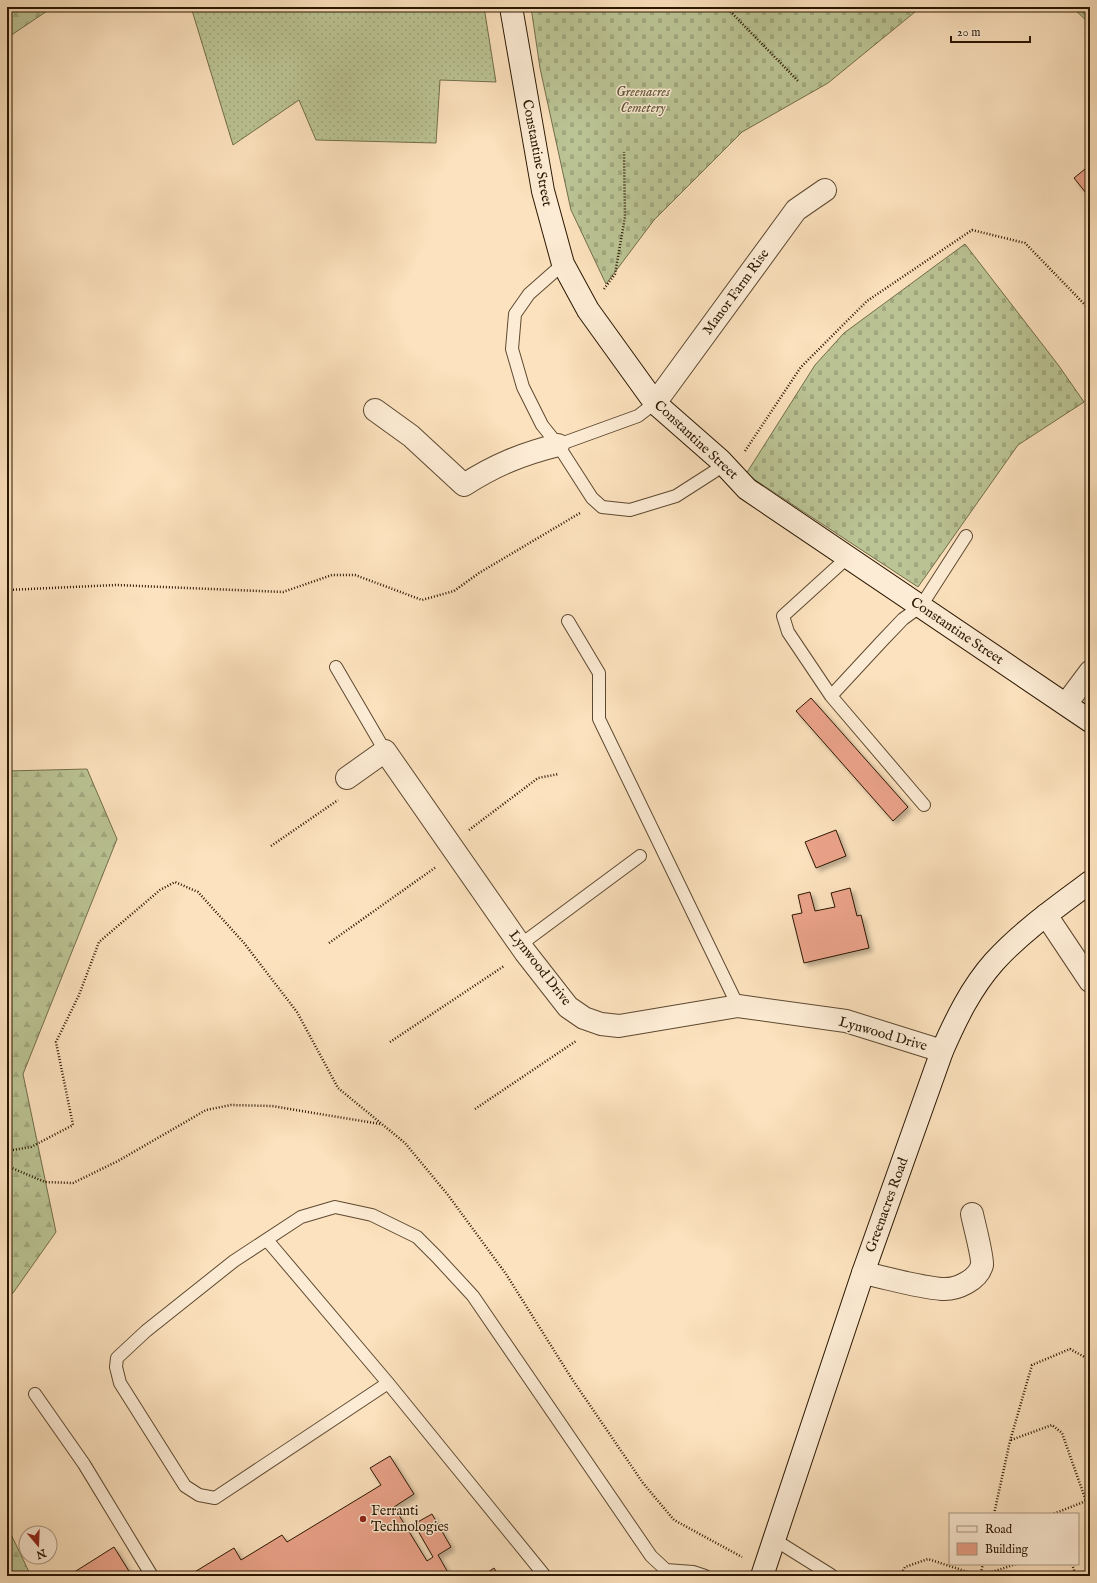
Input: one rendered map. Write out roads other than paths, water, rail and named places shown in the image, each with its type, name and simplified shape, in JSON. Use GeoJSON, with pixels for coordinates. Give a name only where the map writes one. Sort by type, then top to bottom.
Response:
{"type":"FeatureCollection","features":[{"type":"Feature","properties":{"kind":"street","name":"Constantine Street"},"geometry":{"type":"LineString","coordinates":[[511,7],[543,191],[563,264],[588,310],[655,403],[723,471],[747,489],[1090,721]]}},
{"type":"Feature","properties":{"kind":"street","name":"Manor Farm Rise"},"geometry":{"type":"LineString","coordinates":[[655,403],[796,210],[825,190]]}},
{"type":"Feature","properties":{"kind":"street"},"geometry":{"type":"LineString","coordinates":[[375,410],[411,436],[464,485],[485,471],[523,454],[558,445]]}},
{"type":"Feature","properties":{"kind":"street"},"geometry":{"type":"LineString","coordinates":[[1066,704],[1090,672]]}},
{"type":"Feature","properties":{"kind":"street"},"geometry":{"type":"LineString","coordinates":[[347,778],[385,751]]}},
{"type":"Feature","properties":{"kind":"street","name":"Lynwood Drive"},"geometry":{"type":"LineString","coordinates":[[385,751],[522,948],[568,1008],[584,1018],[601,1024],[619,1026],[738,1006],[846,1021],[942,1051]]}},
{"type":"Feature","properties":{"kind":"street","name":"Greenacres Road"},"geometry":{"type":"LineString","coordinates":[[762,1576],[863,1273],[942,1051],[965,1003],[994,962],[1046,915],[1090,882]]}},
{"type":"Feature","properties":{"kind":"street"},"geometry":{"type":"LineString","coordinates":[[1046,915],[1090,981]]}},
{"type":"Feature","properties":{"kind":"street"},"geometry":{"type":"LineString","coordinates":[[863,1273],[943,1289],[957,1287],[967,1282],[979,1274],[982,1263],[972,1214]]}},
{"type":"Feature","properties":{"kind":"lane"},"geometry":{"type":"LineString","coordinates":[[563,264],[530,294],[515,314],[512,349],[523,386],[542,425],[558,445],[592,498],[602,507],[630,510],[676,496],[723,471]]}},
{"type":"Feature","properties":{"kind":"lane"},"geometry":{"type":"LineString","coordinates":[[558,445],[638,416],[655,403]]}},
{"type":"Feature","properties":{"kind":"lane"},"geometry":{"type":"LineString","coordinates":[[831,696],[882,641],[904,619],[921,606],[966,536]]}},
{"type":"Feature","properties":{"kind":"lane"},"geometry":{"type":"LineString","coordinates":[[848,557],[783,616],[788,632],[831,696],[924,805]]}},
{"type":"Feature","properties":{"kind":"lane"},"geometry":{"type":"LineString","coordinates":[[568,621],[599,673],[599,719],[738,1006]]}},
{"type":"Feature","properties":{"kind":"lane"},"geometry":{"type":"LineString","coordinates":[[336,668],[385,751]]}},
{"type":"Feature","properties":{"kind":"lane"},"geometry":{"type":"LineString","coordinates":[[522,948],[640,856]]}},
{"type":"Feature","properties":{"kind":"lane"},"geometry":{"type":"LineString","coordinates":[[388,1383],[215,1498],[199,1495],[185,1486],[120,1384],[116,1367],[117,1358],[146,1331],[234,1261],[301,1217],[335,1207],[372,1215],[417,1237],[473,1296],[651,1556],[666,1570],[693,1572],[705,1576]]}},
{"type":"Feature","properties":{"kind":"lane"},"geometry":{"type":"LineString","coordinates":[[267,1240],[388,1383],[545,1576]]}},
{"type":"Feature","properties":{"kind":"lane"},"geometry":{"type":"LineString","coordinates":[[36,1394],[84,1464],[152,1576]]}},
{"type":"Feature","properties":{"kind":"lane"},"geometry":{"type":"LineString","coordinates":[[775,1540],[830,1575]]}},
{"type":"Feature","properties":{"kind":"place","name":"Ferranti Technologies"},"geometry":{"type":"Point","coordinates":[363,1519]}},
{"type":"Feature","properties":{"kind":"park label","name":"Greenacres Cemetery"},"geometry":{"type":"Point","coordinates":[643,100]}}]}
